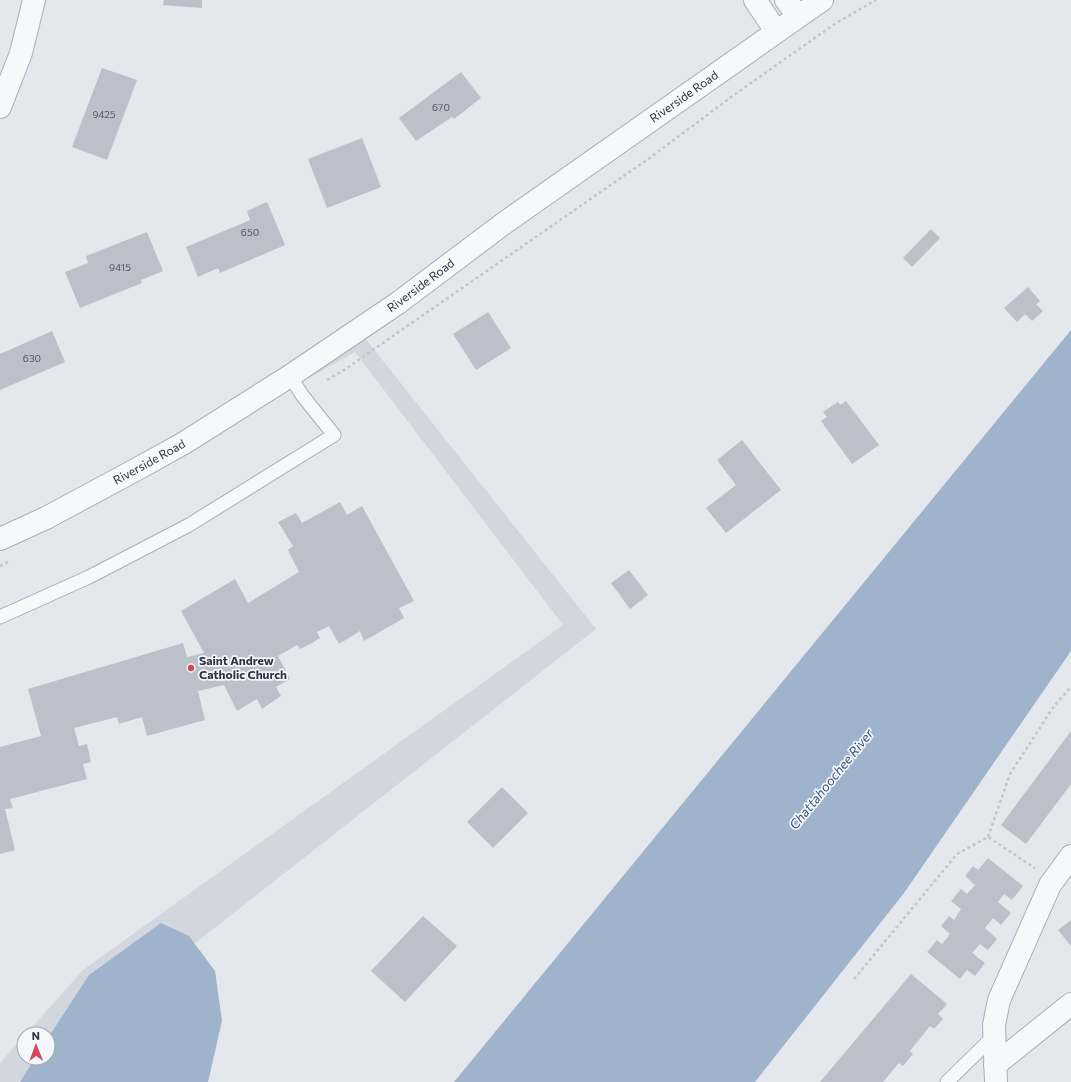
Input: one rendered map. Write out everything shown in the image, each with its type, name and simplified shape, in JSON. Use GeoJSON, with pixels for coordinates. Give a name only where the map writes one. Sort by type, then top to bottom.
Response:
{"type":"FeatureCollection","features":[{"type":"Feature","properties":{"kind":"street"},"geometry":{"type":"LineString","coordinates":[[0,107],[21,53],[34,0]]}},
{"type":"Feature","properties":{"kind":"street"},"geometry":{"type":"LineString","coordinates":[[755,0],[776,31]]}},
{"type":"Feature","properties":{"kind":"street","name":"Riverside Road"},"geometry":{"type":"LineString","coordinates":[[0,539],[46,518],[139,468],[190,439],[290,376],[398,302],[503,224],[776,31],[792,8],[822,0]]}},
{"type":"Feature","properties":{"kind":"street"},"geometry":{"type":"LineString","coordinates":[[996,1074],[994,1025],[999,1000],[1053,880],[1071,856]]}},
{"type":"Feature","properties":{"kind":"street"},"geometry":{"type":"LineString","coordinates":[[996,1074],[1071,1004]]}},
{"type":"Feature","properties":{"kind":"lane"},"geometry":{"type":"LineString","coordinates":[[0,617],[89,577],[189,525],[334,435],[302,395],[290,376]]}},
{"type":"Feature","properties":{"kind":"lane"},"geometry":{"type":"LineString","coordinates":[[947,1082],[994,1036]]}},
{"type":"Feature","properties":{"kind":"path"},"geometry":{"type":"LineString","coordinates":[[854,979],[956,854],[988,837],[1010,774],[1054,706],[1071,687]]}},
{"type":"Feature","properties":{"kind":"path"},"geometry":{"type":"LineString","coordinates":[[988,837],[1053,880]]}},
{"type":"Feature","properties":{"kind":"shaded area"},"geometry":{"type":"Polygon","coordinates":[[[357,328],[596,629],[56,1052],[56,1026],[33,1026],[83,970],[563,625],[355,352],[0,551],[0,531],[213,419],[357,328]]]}},
{"type":"Feature","properties":{"kind":"shaded area"},"geometry":{"type":"Polygon","coordinates":[[[16,1045],[16,1066],[38,1066],[18,1082],[0,1082],[0,1063],[16,1045]]]}},
{"type":"Feature","properties":{"kind":"water","name":"Chattahoochee River"},"geometry":{"type":"Polygon","coordinates":[[[1071,330],[1071,651],[904,893],[755,1082],[454,1082],[1071,330]]]}},
{"type":"Feature","properties":{"kind":"water"},"geometry":{"type":"Polygon","coordinates":[[[161,923],[189,936],[215,971],[222,1021],[208,1082],[20,1082],[30,1066],[56,1066],[56,1026],[89,975],[161,923]]]}},
{"type":"Feature","properties":{"kind":"building"},"geometry":{"type":"Polygon","coordinates":[[[164,0],[202,0],[202,8],[163,5],[164,0]]]}},
{"type":"Feature","properties":{"kind":"building"},"geometry":{"type":"Polygon","coordinates":[[[102,68],[137,80],[107,160],[72,147],[102,68]]]}},
{"type":"Feature","properties":{"kind":"building"},"geometry":{"type":"Polygon","coordinates":[[[461,72],[481,98],[454,119],[452,117],[416,141],[399,118],[461,72]]]}},
{"type":"Feature","properties":{"kind":"building"},"geometry":{"type":"Polygon","coordinates":[[[362,138],[381,187],[327,208],[308,159],[362,138]]]}},
{"type":"Feature","properties":{"kind":"building"},"geometry":{"type":"Polygon","coordinates":[[[267,202],[285,245],[220,273],[218,268],[198,277],[186,247],[250,220],[247,211],[267,202]]]}},
{"type":"Feature","properties":{"kind":"building"},"geometry":{"type":"Polygon","coordinates":[[[931,229],[940,238],[912,267],[903,258],[931,229]]]}},
{"type":"Feature","properties":{"kind":"building"},"geometry":{"type":"Polygon","coordinates":[[[147,232],[163,271],[141,280],[142,283],[80,308],[65,272],[88,263],[86,256],[147,232]]]}},
{"type":"Feature","properties":{"kind":"building"},"geometry":{"type":"Polygon","coordinates":[[[1028,287],[1040,301],[1036,304],[1043,311],[1032,321],[1025,314],[1017,322],[1004,308],[1028,287]]]}},
{"type":"Feature","properties":{"kind":"building"},"geometry":{"type":"Polygon","coordinates":[[[488,312],[511,348],[476,370],[453,334],[488,312]]]}},
{"type":"Feature","properties":{"kind":"building"},"geometry":{"type":"Polygon","coordinates":[[[52,331],[65,362],[0,390],[0,354],[52,331]]]}},
{"type":"Feature","properties":{"kind":"building"},"geometry":{"type":"Polygon","coordinates":[[[846,401],[879,445],[852,464],[821,421],[827,417],[823,412],[838,402],[840,405],[846,401]]]}},
{"type":"Feature","properties":{"kind":"building"},"geometry":{"type":"Polygon","coordinates":[[[742,440],[781,490],[726,533],[706,508],[736,485],[717,460],[742,440]]]}},
{"type":"Feature","properties":{"kind":"building","name":"Saint Andrew Catholic Church"},"geometry":{"type":"Polygon","coordinates":[[[340,502],[347,515],[362,506],[414,601],[399,608],[404,618],[364,641],[360,631],[339,644],[329,626],[317,632],[320,638],[312,643],[300,649],[297,645],[278,656],[290,679],[276,687],[281,696],[262,709],[257,699],[237,711],[224,685],[198,691],[205,720],[147,736],[142,717],[119,724],[117,717],[74,728],[79,746],[87,744],[91,762],[83,764],[87,779],[10,799],[13,808],[5,809],[15,850],[0,854],[0,747],[41,736],[28,689],[183,643],[187,657],[204,653],[181,611],[235,579],[248,603],[299,572],[288,550],[293,546],[278,522],[296,513],[302,523],[340,502]]]}},
{"type":"Feature","properties":{"kind":"building"},"geometry":{"type":"Polygon","coordinates":[[[629,570],[648,595],[630,609],[611,583],[629,570]]]}},
{"type":"Feature","properties":{"kind":"building"},"geometry":{"type":"Polygon","coordinates":[[[1071,731],[1071,784],[1026,844],[1001,825],[1071,731]]]}},
{"type":"Feature","properties":{"kind":"building"},"geometry":{"type":"Polygon","coordinates":[[[502,787],[528,813],[493,848],[467,822],[502,787]]]}},
{"type":"Feature","properties":{"kind":"building"},"geometry":{"type":"Polygon","coordinates":[[[988,858],[1023,886],[1012,900],[1004,894],[998,902],[1011,913],[1001,925],[993,918],[985,928],[997,939],[988,950],[980,944],[972,953],[985,963],[975,976],[967,970],[960,979],[927,952],[937,940],[942,944],[950,934],[941,926],[949,916],[954,920],[961,909],[951,901],[961,889],[967,894],[975,885],[965,876],[973,866],[978,870],[988,858]]]}},
{"type":"Feature","properties":{"kind":"building"},"geometry":{"type":"Polygon","coordinates":[[[423,916],[457,946],[405,1002],[371,971],[423,916]]]}},
{"type":"Feature","properties":{"kind":"building"},"geometry":{"type":"Polygon","coordinates":[[[1071,920],[1071,946],[1058,930],[1071,920]]]}},
{"type":"Feature","properties":{"kind":"building"},"geometry":{"type":"Polygon","coordinates":[[[911,974],[947,1004],[938,1014],[943,1019],[934,1029],[930,1026],[910,1051],[913,1054],[903,1066],[899,1063],[883,1082],[820,1082],[911,974]]]}},
{"type":"Feature","properties":{"kind":"place","name":"Saint Andrew Catholic Church"},"geometry":{"type":"Point","coordinates":[191,668]}}]}
